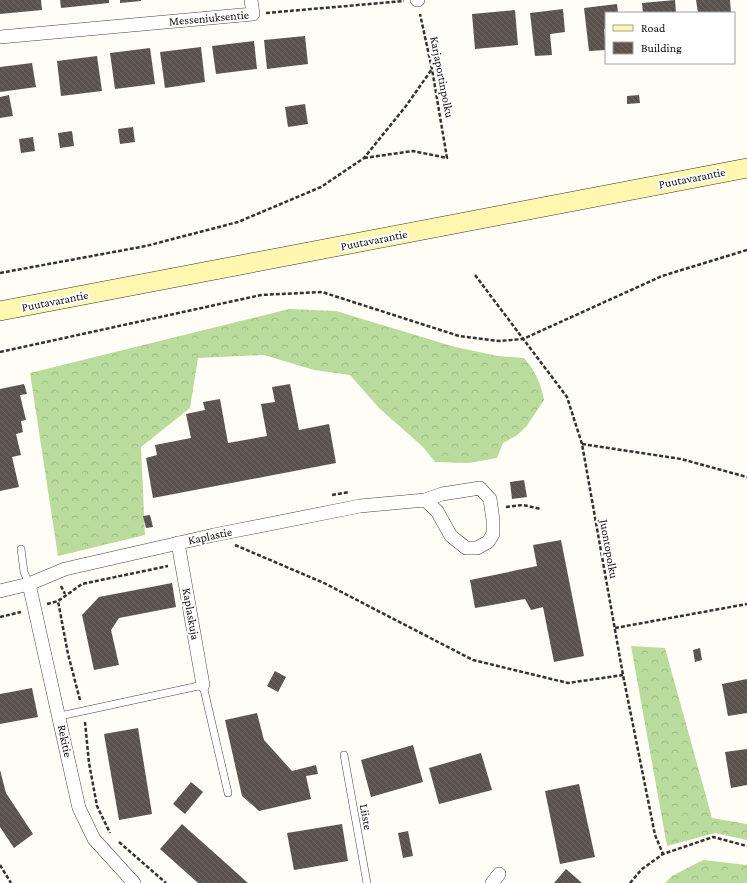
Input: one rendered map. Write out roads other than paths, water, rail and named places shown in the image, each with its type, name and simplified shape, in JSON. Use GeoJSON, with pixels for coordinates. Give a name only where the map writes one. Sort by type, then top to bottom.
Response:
{"type":"FeatureCollection","features":[{"type":"Feature","properties":{"kind":"main road","name":"Puutavarantie"},"geometry":{"type":"LineString","coordinates":[[0,311],[747,168]]}},
{"type":"Feature","properties":{"kind":"street","name":"Messeniuksentie"},"geometry":{"type":"LineString","coordinates":[[0,37],[253,14],[251,0]]}},
{"type":"Feature","properties":{"kind":"street","name":"Kaplastie"},"geometry":{"type":"LineString","coordinates":[[0,591],[29,584],[65,569],[214,535],[360,506],[425,500],[442,494],[480,488],[490,498],[493,534],[488,542],[477,548],[466,548],[452,536],[437,511],[425,500]]}},
{"type":"Feature","properties":{"kind":"street","name":"Kaplaskuja"},"geometry":{"type":"LineString","coordinates":[[178,543],[203,685]]}},
{"type":"Feature","properties":{"kind":"street","name":"Rekitie"},"geometry":{"type":"LineString","coordinates":[[29,584],[80,808],[94,839],[134,883]]}},
{"type":"Feature","properties":{"kind":"lane"},"geometry":{"type":"LineString","coordinates":[[20,550],[24,572],[29,584]]}},
{"type":"Feature","properties":{"kind":"lane"},"geometry":{"type":"LineString","coordinates":[[60,716],[203,685],[228,793]]}},
{"type":"Feature","properties":{"kind":"lane","name":"Liiste"},"geometry":{"type":"LineString","coordinates":[[344,755],[367,883]]}}]}
